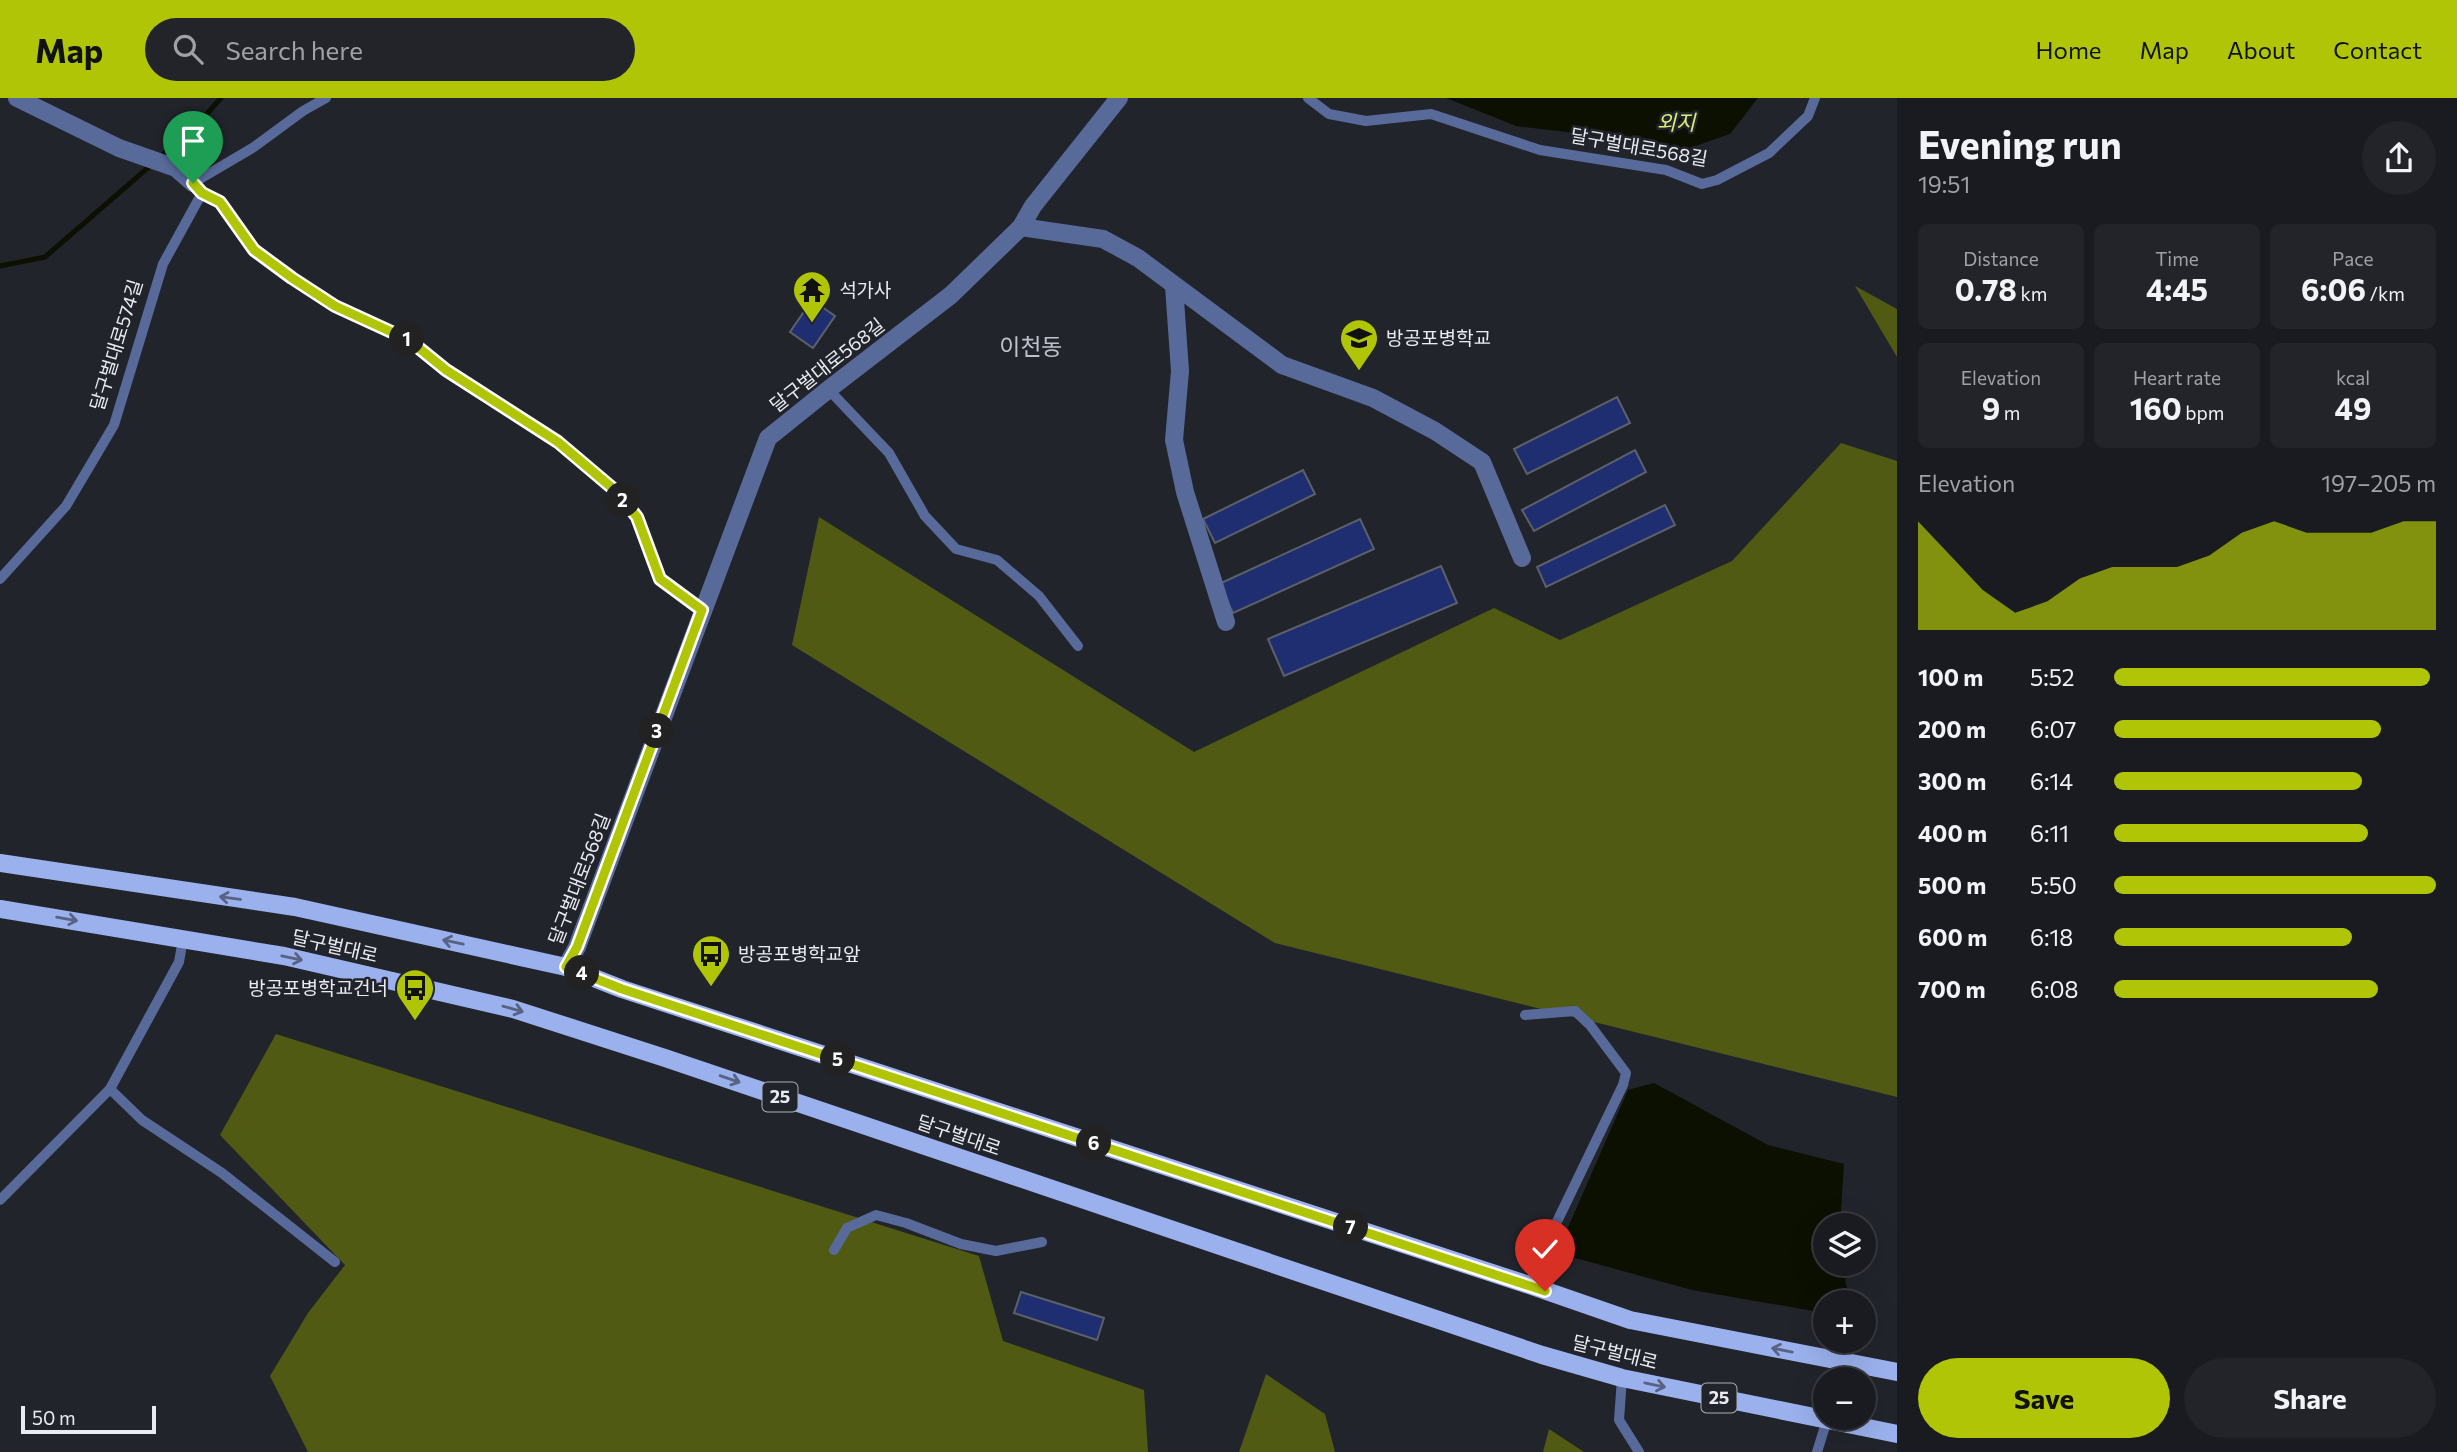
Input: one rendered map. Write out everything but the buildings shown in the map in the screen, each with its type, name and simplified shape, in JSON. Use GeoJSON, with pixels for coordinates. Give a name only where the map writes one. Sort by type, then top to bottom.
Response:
{"type":"FeatureCollection","features":[{"type":"Feature","properties":{"kind":"main road","name":"달구벌대로"},"geometry":{"type":"LineString","coordinates":[[0,863],[295,907],[566,967],[622,989],[1630,1320],[1897,1372]]}},
{"type":"Feature","properties":{"kind":"main road","name":"달구벌대로"},"geometry":{"type":"LineString","coordinates":[[0,911],[32,913],[284,956],[513,1009],[1542,1355],[1622,1378],[1813,1417]]}},
{"type":"Feature","properties":{"kind":"main road","name":"달구벌대로"},"geometry":{"type":"LineString","coordinates":[[1876,1430],[1897,1434]]}},
{"type":"Feature","properties":{"kind":"street"},"geometry":{"type":"LineString","coordinates":[[17,98],[119,148],[176,168],[198,188]]}},
{"type":"Feature","properties":{"kind":"street","name":"달구벌대로568길"},"geometry":{"type":"LineString","coordinates":[[566,967],[577,947],[768,438],[951,295],[1021,227],[1033,206],[1119,98]]}},
{"type":"Feature","properties":{"kind":"street"},"geometry":{"type":"LineString","coordinates":[[1021,227],[1103,239],[1138,258],[1282,365],[1373,398],[1435,431],[1482,462],[1522,558]]}},
{"type":"Feature","properties":{"kind":"street"},"geometry":{"type":"LineString","coordinates":[[1174,286],[1180,371],[1174,440],[1185,492],[1226,622]]}},
{"type":"Feature","properties":{"kind":"lane","name":"달구벌대로574길"},"geometry":{"type":"LineString","coordinates":[[0,579],[66,506],[114,425],[163,264],[198,188],[303,111],[326,98]]}},
{"type":"Feature","properties":{"kind":"lane","name":"달구벌대로568길"},"geometry":{"type":"LineString","coordinates":[[1308,98],[1329,114],[1366,121],[1431,114],[1540,150],[1666,170],[1702,184],[1717,180],[1769,152],[1808,116],[1815,98]]}},
{"type":"Feature","properties":{"kind":"lane"},"geometry":{"type":"LineString","coordinates":[[198,188],[220,202],[254,250],[292,278],[335,306],[409,340],[446,370],[558,442],[617,492],[637,517],[660,579],[702,610]]}},
{"type":"Feature","properties":{"kind":"lane"},"geometry":{"type":"LineString","coordinates":[[829,390],[889,453],[925,516],[956,549],[997,560],[1039,596],[1078,646]]}},
{"type":"Feature","properties":{"kind":"lane"},"geometry":{"type":"LineString","coordinates":[[0,1200],[110,1089],[179,962],[183,939]]}},
{"type":"Feature","properties":{"kind":"lane"},"geometry":{"type":"LineString","coordinates":[[1525,1015],[1575,1011],[1590,1025],[1626,1073],[1623,1085],[1550,1236],[1537,1288]]}},
{"type":"Feature","properties":{"kind":"lane"},"geometry":{"type":"LineString","coordinates":[[110,1089],[142,1120],[222,1173],[335,1262]]}},
{"type":"Feature","properties":{"kind":"lane"},"geometry":{"type":"LineString","coordinates":[[834,1250],[846,1228],[876,1215],[906,1223],[961,1244],[996,1251],[1042,1242]]}},
{"type":"Feature","properties":{"kind":"lane"},"geometry":{"type":"LineString","coordinates":[[1622,1378],[1619,1420],[1639,1452]]}},
{"type":"Feature","properties":{"kind":"lane"},"geometry":{"type":"LineString","coordinates":[[1817,1452],[1824,1430]]}},
{"type":"Feature","properties":{"kind":"green space"},"geometry":{"type":"Polygon","coordinates":[[[1855,286],[1897,309],[1897,357],[1855,286]]]}},
{"type":"Feature","properties":{"kind":"green space"},"geometry":{"type":"Polygon","coordinates":[[[1841,443],[1897,461],[1897,1097],[1275,943],[792,645],[819,517],[1194,752],[1494,608],[1560,640],[1732,561],[1841,443]]]}},
{"type":"Feature","properties":{"kind":"green space"},"geometry":{"type":"Polygon","coordinates":[[[276,1034],[979,1256],[1003,1341],[1144,1390],[1148,1452],[308,1452],[270,1376],[308,1313],[345,1265],[220,1135],[276,1034]]]}},
{"type":"Feature","properties":{"kind":"green space"},"geometry":{"type":"Polygon","coordinates":[[[1266,1374],[1325,1414],[1335,1452],[1239,1452],[1266,1374]]]}},
{"type":"Feature","properties":{"kind":"green space"},"geometry":{"type":"Polygon","coordinates":[[[1549,1429],[1584,1452],[1543,1452],[1549,1429]]]}},
{"type":"Feature","properties":{"kind":"water","name":"외지"},"geometry":{"type":"Polygon","coordinates":[[[1446,98],[1758,98],[1730,134],[1681,151],[1627,139],[1516,126],[1446,98]]]}},
{"type":"Feature","properties":{"kind":"water"},"geometry":{"type":"Polygon","coordinates":[[[1654,1083],[1768,1145],[1844,1164],[1841,1213],[1813,1213],[1813,1276],[1845,1276],[1848,1290],[1813,1290],[1813,1311],[1692,1290],[1557,1253],[1628,1090],[1654,1083]]]}},
{"type":"Feature","properties":{"kind":"waterway"},"geometry":{"type":"LineString","coordinates":[[0,266],[45,257],[195,127],[221,98]]}},
{"type":"Feature","properties":{"kind":"place","name":"석가사"},"geometry":{"type":"Point","coordinates":[812,324]}},
{"type":"Feature","properties":{"kind":"place","name":"방공포병학교"},"geometry":{"type":"Point","coordinates":[1359,372]}},
{"type":"Feature","properties":{"kind":"place","name":"방공포병학교앞"},"geometry":{"type":"Point","coordinates":[711,988]}},
{"type":"Feature","properties":{"kind":"place","name":"방공포병학교건너"},"geometry":{"type":"Point","coordinates":[415,1022]}},
{"type":"Feature","properties":{"kind":"district","name":"이천동"},"geometry":{"type":"Point","coordinates":[1031,347]}},
{"type":"Feature","properties":{"kind":"route"},"geometry":{"type":"LineString","coordinates":[[193,183],[202,193],[220,202],[254,250],[292,278],[335,306],[409,340],[446,370],[558,442],[617,492],[637,517],[660,579],[702,610],[577,947],[566,967],[622,989],[1545,1291]]}}]}
